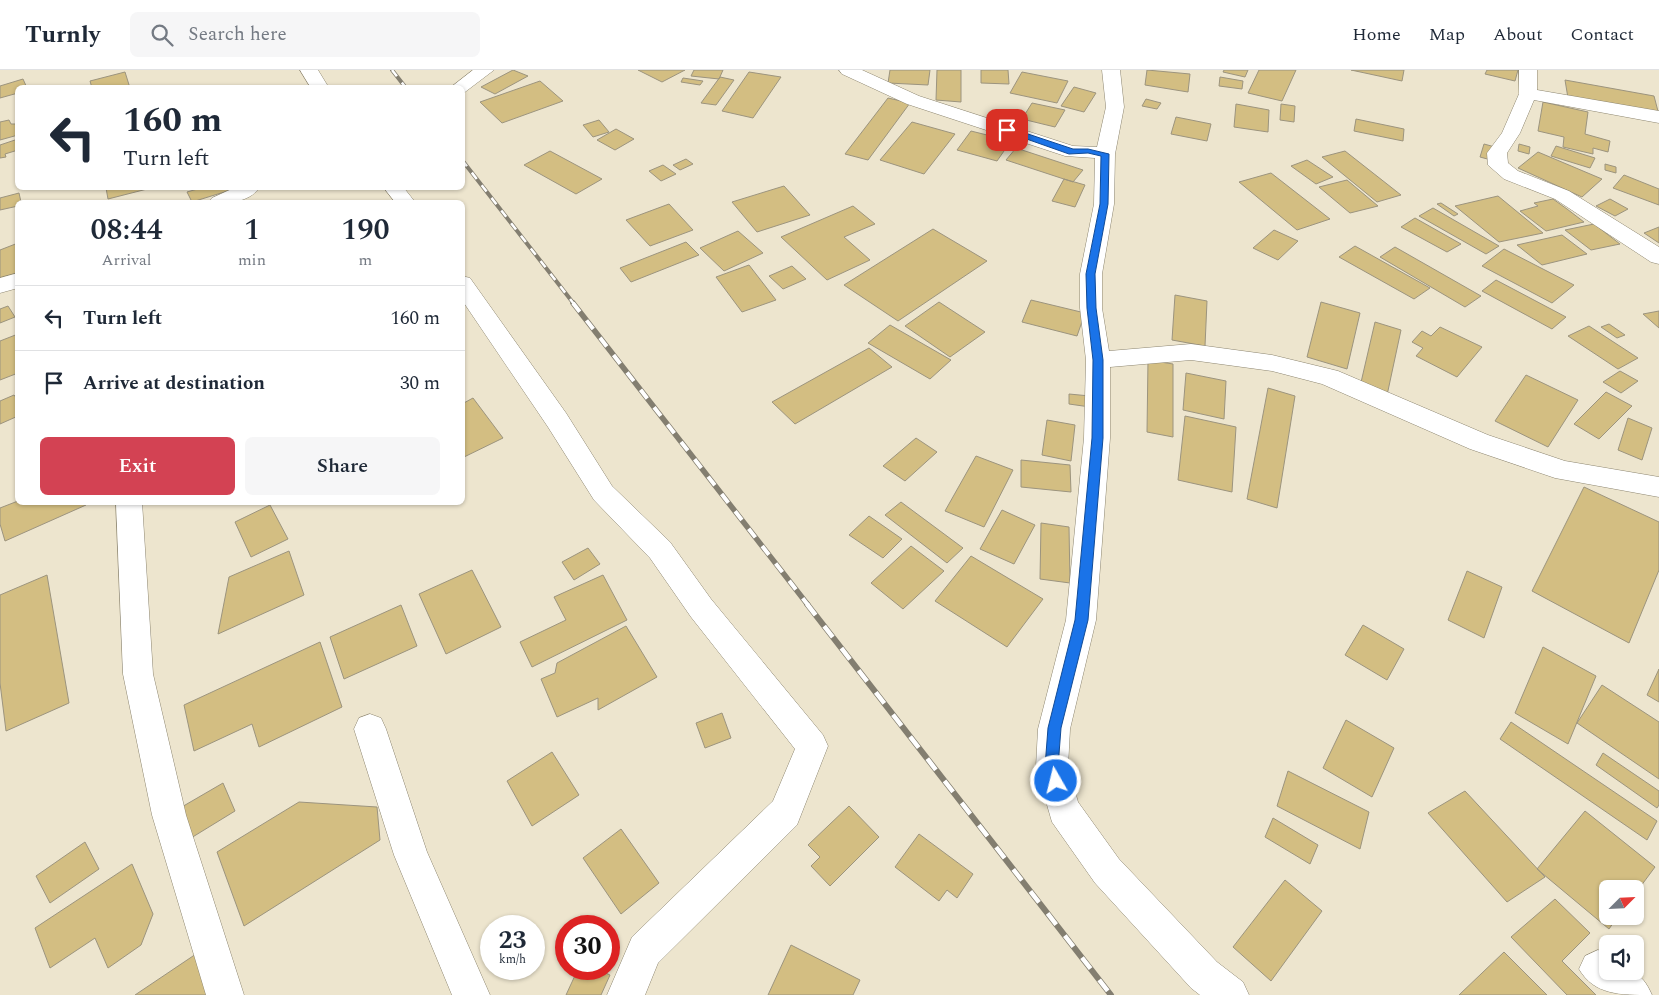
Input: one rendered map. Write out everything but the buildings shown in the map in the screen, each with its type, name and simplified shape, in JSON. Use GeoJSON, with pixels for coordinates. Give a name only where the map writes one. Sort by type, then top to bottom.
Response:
{"type":"FeatureCollection","features":[{"type":"Feature","properties":{"kind":"street"},"geometry":{"type":"LineString","coordinates":[[309,70],[318,85]]}},
{"type":"Feature","properties":{"kind":"street"},"geometry":{"type":"LineString","coordinates":[[463,85],[485,70]]}},
{"type":"Feature","properties":{"kind":"street"},"geometry":{"type":"LineString","coordinates":[[848,70],[913,100],[1072,152],[1088,151],[1105,154]]}},
{"type":"Feature","properties":{"kind":"street"},"geometry":{"type":"LineString","coordinates":[[1112,70],[1115,107],[1105,154],[1104,204],[1091,274],[1091,308],[1098,360],[1098,438],[1082,620],[1054,728],[1052,767],[1064,810],[1107,870],[1204,975],[1230,995]]}},
{"type":"Feature","properties":{"kind":"street"},"geometry":{"type":"LineString","coordinates":[[1528,70],[1528,94],[1511,133],[1497,153],[1498,165],[1511,175],[1562,195],[1659,257]]}},
{"type":"Feature","properties":{"kind":"street"},"geometry":{"type":"LineString","coordinates":[[1528,94],[1659,117]]}},
{"type":"Feature","properties":{"kind":"street"},"geometry":{"type":"LineString","coordinates":[[223,200],[245,190]]}},
{"type":"Feature","properties":{"kind":"street"},"geometry":{"type":"LineString","coordinates":[[396,190],[403,200]]}},
{"type":"Feature","properties":{"kind":"street"},"geometry":{"type":"LineString","coordinates":[[0,286],[15,281]]}},
{"type":"Feature","properties":{"kind":"street"},"geometry":{"type":"LineString","coordinates":[[465,287],[557,420],[603,493],[660,550],[701,608],[812,746],[785,813],[645,950],[626,995]]}},
{"type":"Feature","properties":{"kind":"street"},"geometry":{"type":"LineString","coordinates":[[1098,360],[1191,352],[1272,363],[1329,377],[1479,442],[1564,471],[1659,487]]}},
{"type":"Feature","properties":{"kind":"street"},"geometry":{"type":"LineString","coordinates":[[128,505],[138,674],[169,815],[225,995]]}},
{"type":"Feature","properties":{"kind":"street"},"geometry":{"type":"LineString","coordinates":[[370,729],[411,855],[471,995]]}},
{"type":"Feature","properties":{"kind":"street"},"geometry":{"type":"LineString","coordinates":[[1598,970],[1633,995]]}},
{"type":"Feature","properties":{"kind":"railway"},"geometry":{"type":"LineString","coordinates":[[392,70],[404,85]]}},
{"type":"Feature","properties":{"kind":"railway"},"geometry":{"type":"LineString","coordinates":[[465,164],[574,304]]}},
{"type":"Feature","properties":{"kind":"railway"},"geometry":{"type":"LineString","coordinates":[[573,303],[808,605]]}},
{"type":"Feature","properties":{"kind":"railway"},"geometry":{"type":"LineString","coordinates":[[807,604],[1111,995]]}},
{"type":"Feature","properties":{"kind":"route"},"geometry":{"type":"LineString","coordinates":[[1007,130],[1072,152],[1088,151],[1105,154],[1104,204],[1091,274],[1091,308],[1098,360],[1098,438],[1082,620],[1054,728],[1052,767],[1056,781]]}}]}
